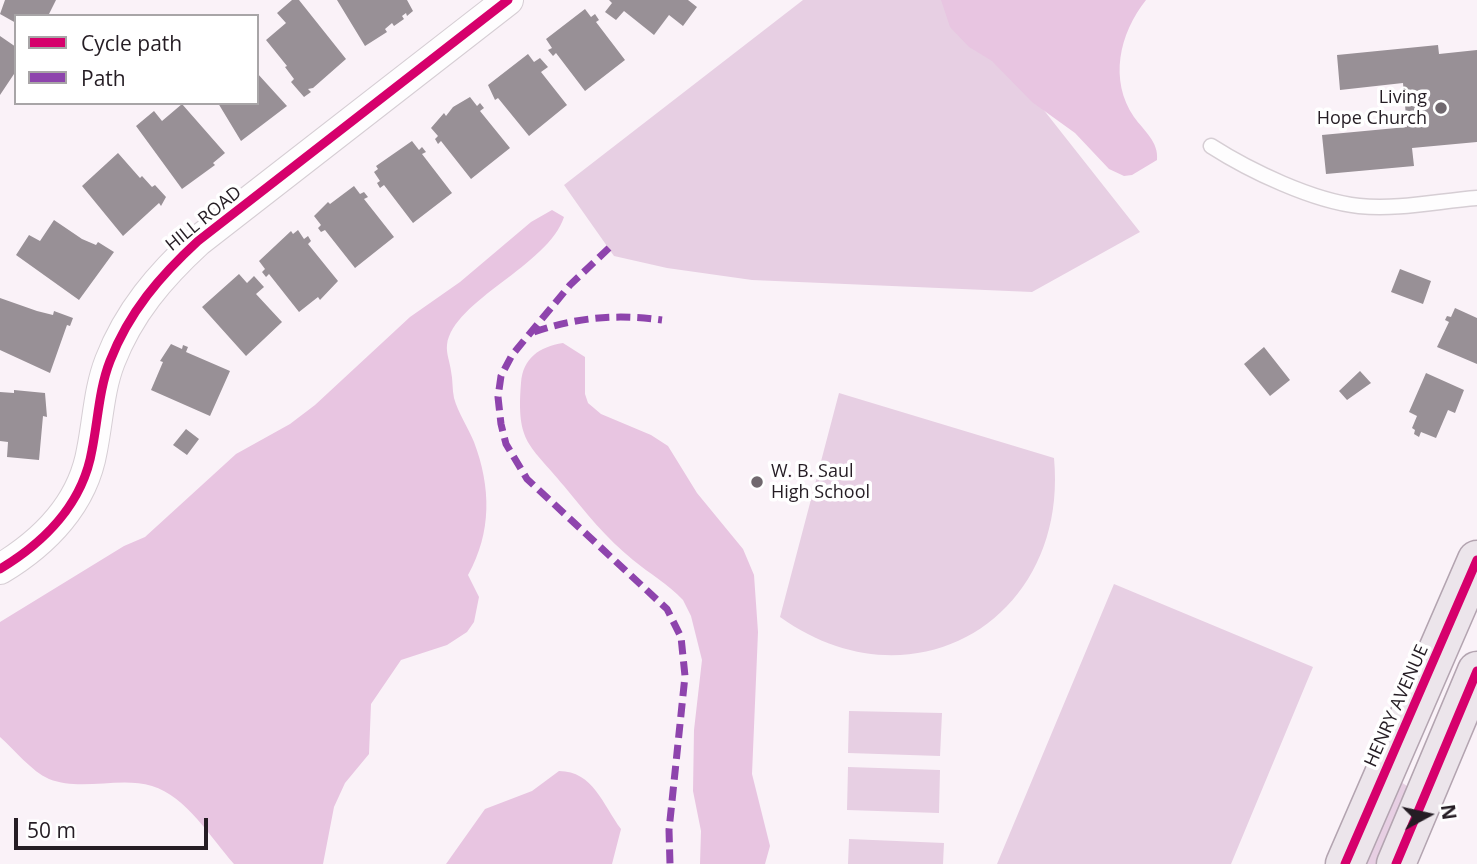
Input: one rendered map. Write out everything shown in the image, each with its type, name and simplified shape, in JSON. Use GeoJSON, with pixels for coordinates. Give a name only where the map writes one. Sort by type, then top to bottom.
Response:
{"type":"FeatureCollection","features":[{"type":"Feature","properties":{"kind":"main road","name":"HENRY AVENUE"},"geometry":{"type":"LineString","coordinates":[[1396,864],[1459,680],[1477,560]]}},
{"type":"Feature","properties":{"kind":"main road","name":"HENRY AVENUE"},"geometry":{"type":"LineString","coordinates":[[1345,864],[1459,680]]}},
{"type":"Feature","properties":{"kind":"street","name":"HILL ROAD"},"geometry":{"type":"LineString","coordinates":[[0,569],[52,529],[80,490],[92,450],[109,363],[123,332],[155,283],[198,241],[508,0]]}},
{"type":"Feature","properties":{"kind":"lane"},"geometry":{"type":"LineString","coordinates":[[1211,146],[1237,163],[1334,201],[1360,206],[1424,204],[1477,198]]}},
{"type":"Feature","properties":{"kind":"shaded area"},"geometry":{"type":"Polygon","coordinates":[[[803,0],[957,0],[1140,232],[1032,292],[752,280],[667,268],[614,256],[564,185],[803,0]]]}},
{"type":"Feature","properties":{"kind":"shaded area"},"geometry":{"type":"Polygon","coordinates":[[[941,0],[1146,0],[1129,27],[1120,57],[1120,73],[1126,103],[1153,142],[1157,160],[1132,175],[1124,176],[1109,169],[1075,133],[1032,102],[992,61],[969,47],[950,27],[941,0]]]}},
{"type":"Feature","properties":{"kind":"shaded area"},"geometry":{"type":"Polygon","coordinates":[[[552,210],[564,217],[555,235],[522,267],[466,313],[453,329],[447,345],[454,398],[480,459],[486,493],[485,526],[476,559],[468,575],[479,597],[474,622],[467,632],[447,645],[401,660],[371,704],[369,754],[345,783],[334,807],[323,864],[234,864],[187,808],[164,791],[139,783],[74,784],[49,779],[30,766],[0,737],[0,622],[124,546],[145,537],[236,454],[290,424],[315,405],[410,317],[460,282],[531,222],[552,210]]]}},
{"type":"Feature","properties":{"kind":"shaded area"},"geometry":{"type":"Polygon","coordinates":[[[563,343],[585,357],[585,394],[588,403],[601,414],[651,435],[668,446],[697,493],[743,549],[754,575],[758,632],[752,774],[770,846],[765,864],[700,864],[701,831],[693,791],[694,730],[702,660],[691,616],[683,600],[623,552],[605,534],[534,451],[523,431],[520,403],[525,367],[540,351],[563,343]]]}},
{"type":"Feature","properties":{"kind":"shaded area"},"geometry":{"type":"Polygon","coordinates":[[[839,393],[1054,458],[1052,515],[1036,564],[1009,604],[972,634],[929,651],[881,655],[831,644],[780,617],[839,393]]]}},
{"type":"Feature","properties":{"kind":"shaded area"},"geometry":{"type":"Polygon","coordinates":[[[1114,584],[1313,667],[1231,864],[997,864],[1114,584]]]}},
{"type":"Feature","properties":{"kind":"shaded area"},"geometry":{"type":"Polygon","coordinates":[[[849,711],[942,713],[940,756],[848,753],[849,711]]]}},
{"type":"Feature","properties":{"kind":"shaded area"},"geometry":{"type":"Polygon","coordinates":[[[848,767],[940,770],[939,813],[847,810],[848,767]]]}},
{"type":"Feature","properties":{"kind":"shaded area"},"geometry":{"type":"Polygon","coordinates":[[[559,771],[571,773],[589,783],[621,829],[612,864],[446,864],[485,809],[532,791],[559,771]]]}},
{"type":"Feature","properties":{"kind":"shaded area"},"geometry":{"type":"Polygon","coordinates":[[[1401,782],[1410,788],[1381,864],[1359,864],[1401,782]]]}},
{"type":"Feature","properties":{"kind":"shaded area"},"geometry":{"type":"Polygon","coordinates":[[[849,839],[944,843],[943,864],[848,864],[849,839]]]}},
{"type":"Feature","properties":{"kind":"building"},"geometry":{"type":"Polygon","coordinates":[[[5,0],[56,0],[49,14],[14,14],[14,22],[0,14],[5,0]]]}},
{"type":"Feature","properties":{"kind":"building"},"geometry":{"type":"Polygon","coordinates":[[[292,0],[299,0],[346,59],[313,88],[308,89],[311,92],[304,97],[291,82],[294,79],[285,67],[287,66],[266,40],[286,23],[277,13],[292,0]]]}},
{"type":"Feature","properties":{"kind":"building"},"geometry":{"type":"Polygon","coordinates":[[[337,0],[407,0],[413,11],[402,16],[404,19],[394,26],[392,23],[385,29],[387,32],[365,46],[337,0]]]}},
{"type":"Feature","properties":{"kind":"building"},"geometry":{"type":"Polygon","coordinates":[[[609,0],[688,0],[697,7],[683,26],[669,15],[654,35],[624,11],[616,20],[605,12],[612,3],[609,0]]]}},
{"type":"Feature","properties":{"kind":"building"},"geometry":{"type":"Polygon","coordinates":[[[585,9],[591,17],[595,14],[599,20],[596,22],[625,60],[585,91],[556,53],[553,56],[548,50],[552,48],[546,39],[585,9]]]}},
{"type":"Feature","properties":{"kind":"building"},"geometry":{"type":"Polygon","coordinates":[[[0,36],[14,46],[14,74],[0,95],[0,36]]]}},
{"type":"Feature","properties":{"kind":"building","name":"Living Hope Church"},"geometry":{"type":"Polygon","coordinates":[[[1438,45],[1439,54],[1477,50],[1477,142],[1412,148],[1414,166],[1326,174],[1322,135],[1407,127],[1403,83],[1340,90],[1337,55],[1438,45]]]}},
{"type":"Feature","properties":{"kind":"building"},"geometry":{"type":"Polygon","coordinates":[[[528,54],[534,62],[540,58],[548,67],[541,72],[567,105],[529,136],[498,98],[495,100],[488,85],[528,54]]]}},
{"type":"Feature","properties":{"kind":"building"},"geometry":{"type":"Polygon","coordinates":[[[259,75],[287,106],[241,141],[219,105],[259,105],[259,75]]]}},
{"type":"Feature","properties":{"kind":"building"},"geometry":{"type":"Polygon","coordinates":[[[470,97],[477,106],[480,103],[484,108],[480,111],[510,148],[471,179],[441,141],[438,144],[435,139],[438,136],[431,128],[444,113],[446,116],[453,107],[470,97]]]}},
{"type":"Feature","properties":{"kind":"building"},"geometry":{"type":"Polygon","coordinates":[[[183,105],[225,153],[213,163],[215,165],[182,189],[136,126],[154,111],[162,121],[183,105]]]}},
{"type":"Feature","properties":{"kind":"building"},"geometry":{"type":"Polygon","coordinates":[[[412,141],[419,150],[422,147],[426,152],[422,154],[452,193],[413,223],[384,185],[380,188],[377,183],[380,181],[374,172],[378,169],[376,166],[412,141]]]}},
{"type":"Feature","properties":{"kind":"building"},"geometry":{"type":"Polygon","coordinates":[[[118,153],[140,178],[142,176],[152,187],[155,185],[166,197],[161,206],[159,203],[123,236],[82,186],[118,153]]]}},
{"type":"Feature","properties":{"kind":"building"},"geometry":{"type":"Polygon","coordinates":[[[354,186],[360,194],[364,192],[368,197],[364,199],[394,237],[355,268],[325,230],[321,232],[318,228],[321,225],[314,216],[328,202],[330,204],[354,186]]]}},
{"type":"Feature","properties":{"kind":"building"},"geometry":{"type":"Polygon","coordinates":[[[54,220],[82,239],[96,245],[98,242],[114,252],[79,300],[16,255],[29,235],[40,241],[54,220]]]}},
{"type":"Feature","properties":{"kind":"building"},"geometry":{"type":"Polygon","coordinates":[[[298,230],[304,239],[308,236],[311,241],[308,244],[338,281],[320,300],[318,297],[299,312],[269,274],[266,277],[262,272],[265,269],[259,261],[291,231],[293,234],[298,230]]]}},
{"type":"Feature","properties":{"kind":"building"},"geometry":{"type":"Polygon","coordinates":[[[1400,269],[1431,281],[1423,304],[1391,292],[1400,269]]]}},
{"type":"Feature","properties":{"kind":"building"},"geometry":{"type":"Polygon","coordinates":[[[239,274],[247,283],[254,276],[264,287],[256,294],[282,322],[246,356],[202,307],[239,274]]]}},
{"type":"Feature","properties":{"kind":"building"},"geometry":{"type":"Polygon","coordinates":[[[0,298],[37,311],[53,315],[54,311],[73,318],[70,326],[67,325],[50,373],[0,350],[0,298]]]}},
{"type":"Feature","properties":{"kind":"building"},"geometry":{"type":"Polygon","coordinates":[[[1455,308],[1477,318],[1477,364],[1437,347],[1449,322],[1445,320],[1447,316],[1451,317],[1455,308]]]}},
{"type":"Feature","properties":{"kind":"building"},"geometry":{"type":"Polygon","coordinates":[[[171,344],[182,349],[183,345],[188,347],[186,352],[230,371],[210,416],[151,390],[163,362],[160,361],[171,344]]]}},
{"type":"Feature","properties":{"kind":"building"},"geometry":{"type":"Polygon","coordinates":[[[1264,347],[1290,380],[1270,396],[1244,364],[1264,347]]]}},
{"type":"Feature","properties":{"kind":"building"},"geometry":{"type":"Polygon","coordinates":[[[1360,371],[1371,383],[1347,400],[1339,391],[1360,371]]]}},
{"type":"Feature","properties":{"kind":"building"},"geometry":{"type":"Polygon","coordinates":[[[1426,373],[1464,390],[1455,413],[1448,410],[1436,438],[1421,432],[1419,437],[1414,434],[1415,430],[1412,428],[1417,416],[1409,412],[1426,373]]]}},
{"type":"Feature","properties":{"kind":"building"},"geometry":{"type":"Polygon","coordinates":[[[14,390],[45,393],[47,417],[43,416],[39,460],[7,457],[8,442],[0,441],[0,392],[14,393],[14,390]]]}},
{"type":"Feature","properties":{"kind":"building"},"geometry":{"type":"Polygon","coordinates":[[[186,429],[199,439],[187,455],[173,445],[186,429]]]}},
{"type":"Feature","properties":{"kind":"marked path"},"geometry":{"type":"LineString","coordinates":[[609,248],[570,285],[512,355],[501,376],[498,397],[506,444],[527,479],[667,609],[681,637],[685,676],[669,830],[670,864]]}},
{"type":"Feature","properties":{"kind":"marked path"},"geometry":{"type":"LineString","coordinates":[[534,332],[598,318],[662,320]]}},
{"type":"Feature","properties":{"kind":"cycle path"},"geometry":{"type":"LineString","coordinates":[[0,569],[47,533],[71,504],[87,469],[110,361],[126,326],[158,281],[198,241],[508,0]]}},
{"type":"Feature","properties":{"kind":"cycle path"},"geometry":{"type":"LineString","coordinates":[[1345,864],[1477,560]]}},
{"type":"Feature","properties":{"kind":"cycle path"},"geometry":{"type":"LineString","coordinates":[[1396,864],[1477,671]]}},
{"type":"Feature","properties":{"kind":"place","name":"Living Hope Church"},"geometry":{"type":"Point","coordinates":[1441,108]}},
{"type":"Feature","properties":{"kind":"place","name":"W. B. Saul High School"},"geometry":{"type":"Point","coordinates":[757,482]}}]}
